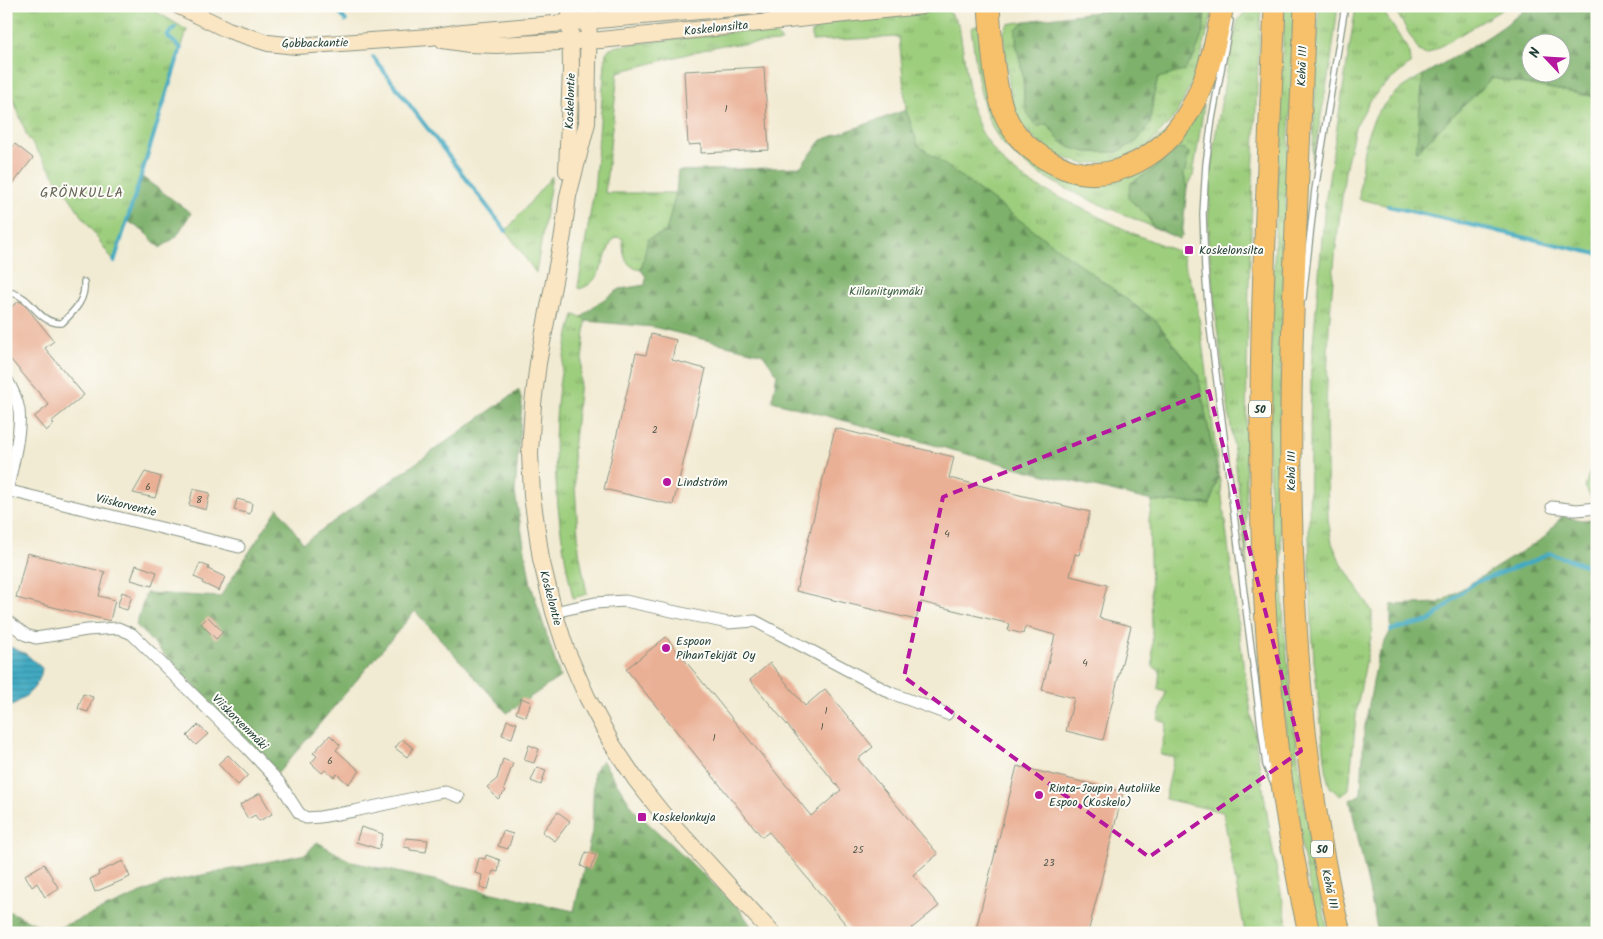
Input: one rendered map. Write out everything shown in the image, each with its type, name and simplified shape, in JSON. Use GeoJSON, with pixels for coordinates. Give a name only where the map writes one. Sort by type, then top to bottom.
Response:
{"type":"FeatureCollection","features":[{"type":"Feature","properties":{"kind":"highway"},"geometry":{"type":"LineString","coordinates":[[989,6],[998,90],[1006,118],[1028,148],[1038,155],[1075,172],[1096,174],[1118,170],[1141,161],[1164,145],[1180,127],[1194,105],[1227,10]]}},
{"type":"Feature","properties":{"kind":"highway","name":"50"},"geometry":{"type":"LineString","coordinates":[[1274,6],[1260,442],[1264,595],[1273,716],[1286,812],[1309,933]]}},
{"type":"Feature","properties":{"kind":"highway","name":"Kehä III"},"geometry":{"type":"LineString","coordinates":[[1305,6],[1291,368],[1290,527],[1299,674],[1309,765],[1321,845],[1340,933]]}},
{"type":"Feature","properties":{"kind":"main road","name":"Gobbackantie"},"geometry":{"type":"LineString","coordinates":[[179,6],[228,30],[268,43],[296,46],[430,37],[570,14]]}},
{"type":"Feature","properties":{"kind":"main road","name":"Koskelonsilta"},"geometry":{"type":"LineString","coordinates":[[570,14],[756,6]]}},
{"type":"Feature","properties":{"kind":"main road","name":"Koskelonsilta"},"geometry":{"type":"LineString","coordinates":[[571,41],[921,6]]}},
{"type":"Feature","properties":{"kind":"main road","name":"Koskelontie"},"geometry":{"type":"LineString","coordinates":[[568,196],[566,175],[570,88],[570,14]]}},
{"type":"Feature","properties":{"kind":"main road","name":"Koskelontie"},"geometry":{"type":"LineString","coordinates":[[589,14],[587,123],[568,196],[563,235],[532,404],[530,453],[532,496],[535,526],[546,582],[566,649],[587,697],[612,744],[636,780],[662,813],[772,933]]}},
{"type":"Feature","properties":{"kind":"main road","name":"Gobbackantie"},"geometry":{"type":"LineString","coordinates":[[430,37],[469,44],[496,45],[571,41]]}},
{"type":"Feature","properties":{"kind":"street"},"geometry":{"type":"LineString","coordinates":[[6,378],[14,392],[19,424],[7,493]]}},
{"type":"Feature","properties":{"kind":"street","name":"Viiskorventie"},"geometry":{"type":"LineString","coordinates":[[7,493],[239,547]]}},
{"type":"Feature","properties":{"kind":"street"},"geometry":{"type":"LineString","coordinates":[[1552,507],[1577,510],[1597,508]]}},
{"type":"Feature","properties":{"kind":"street"},"geometry":{"type":"LineString","coordinates":[[554,612],[595,603],[625,601],[728,623],[755,621],[891,693],[947,714]]}},
{"type":"Feature","properties":{"kind":"street","name":"Viiskorvenmäki"},"geometry":{"type":"LineString","coordinates":[[6,620],[26,635],[36,638],[87,630],[118,628],[132,634],[248,749],[279,782],[301,815],[307,819],[437,793],[445,792],[459,797]]}},
{"type":"Feature","properties":{"kind":"lane"},"geometry":{"type":"LineString","coordinates":[[1302,302],[1315,190],[1345,6]]}},
{"type":"Feature","properties":{"kind":"lane"},"geometry":{"type":"LineString","coordinates":[[1227,10],[1229,29],[1212,119],[1206,164],[1203,214],[1205,270],[1210,327],[1266,765],[1286,812]]}},
{"type":"Feature","properties":{"kind":"lane"},"geometry":{"type":"LineString","coordinates":[[6,296],[13,293],[22,296],[42,317],[53,324],[62,323],[78,306],[85,292],[84,282]]}},
{"type":"Feature","properties":{"kind":"lane"},"geometry":{"type":"LineString","coordinates":[[1291,368],[1301,312]]}},
{"type":"Feature","properties":{"kind":"highlighted area"},"geometry":{"type":"Polygon","coordinates":[[[1209,391],[1301,751],[1149,857],[904,677],[943,497],[1209,391]]]}},
{"type":"Feature","properties":{"kind":"green space"},"geometry":{"type":"Polygon","coordinates":[[[13,6],[147,6],[187,30],[114,262],[27,136],[10,90],[10,16],[13,6]]]}},
{"type":"Feature","properties":{"kind":"green space"},"geometry":{"type":"Polygon","coordinates":[[[1129,6],[1205,6],[1204,29],[1195,55],[1184,71],[1158,78],[1150,124],[1137,141],[1117,152],[1087,152],[1071,148],[1059,140],[1047,124],[1037,127],[1028,114],[1017,47],[1016,29],[1026,21],[1129,6]]]}},
{"type":"Feature","properties":{"kind":"green space"},"geometry":{"type":"Polygon","coordinates":[[[1205,6],[1214,6],[1197,72],[1176,115],[1148,146],[1117,161],[1085,164],[1049,153],[1021,126],[1012,103],[1009,84],[1003,33],[1008,24],[1026,21],[1017,29],[1016,43],[1023,77],[1024,102],[1053,130],[1059,140],[1071,148],[1087,152],[1117,152],[1137,141],[1150,124],[1158,78],[1205,6]]]}},
{"type":"Feature","properties":{"kind":"green space"},"geometry":{"type":"Polygon","coordinates":[[[1255,6],[1261,6],[1247,355],[1247,564],[1208,240],[1209,197],[1215,138],[1230,53],[1238,20],[1255,6]]]}},
{"type":"Feature","properties":{"kind":"green space"},"geometry":{"type":"Polygon","coordinates":[[[1284,6],[1295,6],[1285,225],[1280,417],[1280,515],[1284,625],[1305,808],[1328,933],[1318,933],[1295,811],[1274,626],[1268,416],[1284,6]]]}},
{"type":"Feature","properties":{"kind":"green space"},"geometry":{"type":"Polygon","coordinates":[[[1319,6],[1338,6],[1331,61],[1312,165],[1319,6]]]}},
{"type":"Feature","properties":{"kind":"green space"},"geometry":{"type":"Polygon","coordinates":[[[1356,6],[1380,6],[1410,53],[1411,63],[1380,89],[1370,101],[1355,127],[1345,171],[1335,256],[1329,327],[1326,410],[1328,518],[1332,543],[1340,561],[1372,611],[1372,632],[1357,707],[1349,789],[1340,796],[1330,787],[1327,777],[1314,661],[1309,528],[1311,368],[1325,203],[1356,6]]]}},
{"type":"Feature","properties":{"kind":"green space"},"geometry":{"type":"Polygon","coordinates":[[[1393,6],[1508,6],[1426,55],[1419,51],[1393,6]]]}},
{"type":"Feature","properties":{"kind":"green space"},"geometry":{"type":"Polygon","coordinates":[[[1528,6],[1597,6],[1597,97],[1492,78],[1416,152],[1423,75],[1504,26],[1528,6]]]}},
{"type":"Feature","properties":{"kind":"green space"},"geometry":{"type":"Polygon","coordinates":[[[948,10],[959,25],[972,108],[981,131],[1006,165],[1030,183],[1132,233],[1182,253],[1186,271],[1196,294],[1243,662],[1273,851],[1289,933],[1245,933],[1223,812],[1165,799],[1174,757],[1160,754],[1167,723],[1158,720],[1166,691],[1158,689],[1160,670],[1153,667],[1149,519],[1152,501],[1210,504],[1218,478],[1198,375],[1156,321],[918,145],[906,110],[899,37],[812,41],[812,33],[819,23],[948,10]]]}},
{"type":"Feature","properties":{"kind":"green space"},"geometry":{"type":"Polygon","coordinates":[[[979,25],[989,90],[1000,122],[1101,181],[1204,105],[1193,176],[1187,188],[1184,175],[1189,153],[1175,147],[1154,169],[1131,183],[1140,210],[1149,216],[1153,227],[1064,188],[1022,161],[1005,146],[993,129],[981,93],[971,28],[979,25]]]}},
{"type":"Feature","properties":{"kind":"green space"},"geometry":{"type":"Polygon","coordinates":[[[768,28],[775,32],[782,42],[722,45],[618,72],[605,193],[676,193],[666,232],[648,239],[641,270],[628,263],[623,250],[623,239],[614,238],[598,275],[587,286],[579,289],[594,191],[606,53],[610,48],[618,46],[768,28]]]}},
{"type":"Feature","properties":{"kind":"green space"},"geometry":{"type":"Polygon","coordinates":[[[1423,75],[1417,151],[1492,78],[1597,97],[1597,254],[1359,199],[1366,141],[1378,112],[1389,99],[1423,75]]]}},
{"type":"Feature","properties":{"kind":"green space","name":"Kiilaniitynmäki"},"geometry":{"type":"Polygon","coordinates":[[[906,110],[918,145],[1156,321],[1198,375],[1218,478],[1210,504],[1152,501],[1037,473],[772,401],[777,374],[763,354],[653,327],[586,321],[582,317],[595,305],[620,289],[645,285],[646,277],[641,270],[648,239],[666,232],[676,193],[678,171],[800,167],[822,140],[906,110]]]}},
{"type":"Feature","properties":{"kind":"green space"},"geometry":{"type":"Polygon","coordinates":[[[1174,147],[1185,149],[1189,153],[1184,175],[1187,188],[1182,236],[1179,239],[1153,227],[1146,215],[1128,198],[1131,183],[1154,169],[1174,147]]]}},
{"type":"Feature","properties":{"kind":"green space"},"geometry":{"type":"Polygon","coordinates":[[[552,176],[536,273],[506,231],[552,176]]]}},
{"type":"Feature","properties":{"kind":"green space"},"geometry":{"type":"Polygon","coordinates":[[[142,177],[191,213],[176,237],[160,248],[143,231],[128,221],[142,177]]]}},
{"type":"Feature","properties":{"kind":"green space"},"geometry":{"type":"Polygon","coordinates":[[[574,315],[582,317],[586,321],[573,451],[579,551],[587,594],[573,598],[560,527],[555,456],[559,386],[565,350],[574,315]]]}},
{"type":"Feature","properties":{"kind":"green space"},"geometry":{"type":"Polygon","coordinates":[[[519,390],[522,403],[515,493],[531,585],[560,677],[507,713],[415,611],[278,773],[136,625],[146,593],[220,597],[278,508],[303,543],[519,390]]]}},
{"type":"Feature","properties":{"kind":"green space"},"geometry":{"type":"Polygon","coordinates":[[[1597,448],[1597,499],[1592,499],[1585,487],[1597,448]]]}},
{"type":"Feature","properties":{"kind":"green space"},"geometry":{"type":"Polygon","coordinates":[[[1562,516],[1582,520],[1597,519],[1597,933],[1378,933],[1350,800],[1361,794],[1364,731],[1378,655],[1391,630],[1391,605],[1439,603],[1545,537],[1562,516]]]}},
{"type":"Feature","properties":{"kind":"green space"},"geometry":{"type":"Polygon","coordinates":[[[602,760],[635,811],[738,907],[756,933],[6,933],[6,910],[51,931],[168,882],[306,854],[317,842],[352,862],[574,911],[592,831],[594,771],[602,760]]]}},
{"type":"Feature","properties":{"kind":"water"},"geometry":{"type":"Polygon","coordinates":[[[6,645],[26,654],[42,668],[38,681],[30,692],[6,708],[6,645]]]}},
{"type":"Feature","properties":{"kind":"building"},"geometry":{"type":"Polygon","coordinates":[[[764,67],[769,150],[701,153],[701,144],[688,145],[684,71],[764,67]]]}},
{"type":"Feature","properties":{"kind":"building"},"geometry":{"type":"Polygon","coordinates":[[[15,144],[33,158],[6,193],[6,156],[15,144]]]}},
{"type":"Feature","properties":{"kind":"building"},"geometry":{"type":"Polygon","coordinates":[[[19,301],[24,304],[54,341],[45,348],[84,395],[51,422],[54,424],[46,431],[34,417],[49,405],[6,354],[6,311],[19,301]]]}},
{"type":"Feature","properties":{"kind":"building"},"geometry":{"type":"Polygon","coordinates":[[[651,334],[676,340],[672,360],[706,369],[673,505],[604,489],[636,353],[646,355],[651,334]]]}},
{"type":"Feature","properties":{"kind":"building"},"geometry":{"type":"Polygon","coordinates":[[[835,428],[954,457],[949,478],[1090,512],[1079,555],[1075,554],[1070,576],[1107,585],[1099,618],[1131,626],[1103,740],[1066,731],[1074,698],[1042,690],[1055,635],[1025,627],[1023,634],[1008,630],[1010,624],[921,602],[916,620],[796,591],[835,428]]]}},
{"type":"Feature","properties":{"kind":"building"},"geometry":{"type":"Polygon","coordinates":[[[145,472],[161,477],[155,498],[133,493],[145,472]]]}},
{"type":"Feature","properties":{"kind":"building"},"geometry":{"type":"Polygon","coordinates":[[[193,489],[210,493],[206,510],[189,505],[193,489]]]}},
{"type":"Feature","properties":{"kind":"building"},"geometry":{"type":"Polygon","coordinates":[[[237,499],[252,503],[250,514],[234,510],[237,499]]]}},
{"type":"Feature","properties":{"kind":"building"},"geometry":{"type":"Polygon","coordinates":[[[27,553],[105,572],[99,596],[115,600],[110,621],[16,598],[27,553]]]}},
{"type":"Feature","properties":{"kind":"building"},"geometry":{"type":"Polygon","coordinates":[[[200,563],[225,577],[219,591],[194,577],[200,563]]]}},
{"type":"Feature","properties":{"kind":"building"},"geometry":{"type":"Polygon","coordinates":[[[136,565],[157,572],[152,586],[131,580],[136,565]]]}},
{"type":"Feature","properties":{"kind":"building"},"geometry":{"type":"Polygon","coordinates":[[[122,592],[132,596],[127,610],[117,607],[122,592]]]}},
{"type":"Feature","properties":{"kind":"building"},"geometry":{"type":"Polygon","coordinates":[[[208,617],[223,632],[216,639],[201,624],[208,617]]]}},
{"type":"Feature","properties":{"kind":"building"},"geometry":{"type":"Polygon","coordinates":[[[666,637],[811,816],[841,790],[750,680],[770,663],[805,706],[825,689],[873,747],[858,759],[938,854],[913,875],[939,906],[906,933],[853,933],[769,832],[762,837],[626,669],[666,637]]]}},
{"type":"Feature","properties":{"kind":"building"},"geometry":{"type":"Polygon","coordinates":[[[83,694],[93,697],[88,712],[78,709],[83,694]]]}},
{"type":"Feature","properties":{"kind":"building"},"geometry":{"type":"Polygon","coordinates":[[[521,698],[531,702],[526,717],[516,713],[521,698]]]}},
{"type":"Feature","properties":{"kind":"building"},"geometry":{"type":"Polygon","coordinates":[[[507,720],[517,723],[512,738],[502,735],[507,720]]]}},
{"type":"Feature","properties":{"kind":"building"},"geometry":{"type":"Polygon","coordinates":[[[198,725],[208,734],[196,745],[187,736],[198,725]]]}},
{"type":"Feature","properties":{"kind":"building"},"geometry":{"type":"Polygon","coordinates":[[[330,735],[340,745],[336,750],[360,771],[348,784],[337,774],[334,777],[325,770],[322,773],[311,763],[317,756],[313,753],[330,735]]]}},
{"type":"Feature","properties":{"kind":"building"},"geometry":{"type":"Polygon","coordinates":[[[402,739],[413,748],[407,757],[395,748],[402,739]]]}},
{"type":"Feature","properties":{"kind":"building"},"geometry":{"type":"Polygon","coordinates":[[[529,745],[539,749],[534,763],[524,760],[529,745]]]}},
{"type":"Feature","properties":{"kind":"building"},"geometry":{"type":"Polygon","coordinates":[[[228,755],[248,775],[238,785],[218,764],[228,755]]]}},
{"type":"Feature","properties":{"kind":"building"},"geometry":{"type":"Polygon","coordinates":[[[503,759],[513,763],[504,789],[506,791],[498,799],[487,787],[497,779],[503,759]]]}},
{"type":"Feature","properties":{"kind":"building"},"geometry":{"type":"Polygon","coordinates":[[[1017,766],[1123,792],[1088,933],[975,933],[1017,766]]]}},
{"type":"Feature","properties":{"kind":"building"},"geometry":{"type":"Polygon","coordinates":[[[537,767],[546,770],[541,785],[531,781],[537,767]]]}},
{"type":"Feature","properties":{"kind":"building"},"geometry":{"type":"Polygon","coordinates":[[[260,793],[272,814],[259,821],[255,815],[248,819],[240,805],[260,793]]]}},
{"type":"Feature","properties":{"kind":"building"},"geometry":{"type":"Polygon","coordinates":[[[558,812],[570,821],[555,841],[542,832],[558,812]]]}},
{"type":"Feature","properties":{"kind":"building"},"geometry":{"type":"Polygon","coordinates":[[[361,827],[383,834],[379,849],[356,842],[361,827]]]}},
{"type":"Feature","properties":{"kind":"building"},"geometry":{"type":"Polygon","coordinates":[[[503,831],[513,834],[508,849],[498,846],[503,831]]]}},
{"type":"Feature","properties":{"kind":"building"},"geometry":{"type":"Polygon","coordinates":[[[406,838],[428,840],[426,852],[410,850],[410,848],[404,847],[406,838]]]}},
{"type":"Feature","properties":{"kind":"building"},"geometry":{"type":"Polygon","coordinates":[[[586,852],[596,855],[590,870],[581,866],[586,852]]]}},
{"type":"Feature","properties":{"kind":"building"},"geometry":{"type":"Polygon","coordinates":[[[486,855],[500,860],[498,872],[493,871],[488,889],[480,888],[482,875],[475,873],[479,858],[485,859],[486,855]]]}},
{"type":"Feature","properties":{"kind":"building"},"geometry":{"type":"Polygon","coordinates":[[[123,861],[130,877],[95,892],[90,879],[99,875],[98,872],[123,861]]]}},
{"type":"Feature","properties":{"kind":"building"},"geometry":{"type":"Polygon","coordinates":[[[44,864],[59,889],[45,897],[37,883],[32,887],[25,875],[44,864]]]}},
{"type":"Feature","properties":{"kind":"waterway"},"geometry":{"type":"LineString","coordinates":[[334,6],[346,21]]}},
{"type":"Feature","properties":{"kind":"waterway"},"geometry":{"type":"LineString","coordinates":[[114,262],[181,48],[167,36],[175,27]]}},
{"type":"Feature","properties":{"kind":"waterway"},"geometry":{"type":"LineString","coordinates":[[373,57],[506,231]]}},
{"type":"Feature","properties":{"kind":"waterway"},"geometry":{"type":"LineString","coordinates":[[1388,206],[1597,254]]}},
{"type":"Feature","properties":{"kind":"waterway"},"geometry":{"type":"LineString","coordinates":[[1391,630],[1430,621],[1458,595],[1476,582],[1531,562],[1549,553],[1597,569]]}},
{"type":"Feature","properties":{"kind":"place","name":"Koskelonsilta"},"geometry":{"type":"Point","coordinates":[1189,250]}},
{"type":"Feature","properties":{"kind":"place","name":"Lindström"},"geometry":{"type":"Point","coordinates":[667,482]}},
{"type":"Feature","properties":{"kind":"place","name":"Espoon PihanTekijät Oy"},"geometry":{"type":"Point","coordinates":[666,648]}},
{"type":"Feature","properties":{"kind":"place","name":"Rinta-Joupin Autoliike Espoo (Koskelo)"},"geometry":{"type":"Point","coordinates":[1039,795]}},
{"type":"Feature","properties":{"kind":"place","name":"Koskelonkuja"},"geometry":{"type":"Point","coordinates":[642,817]}},
{"type":"Feature","properties":{"kind":"district","name":"GRÖNKULLA"},"geometry":{"type":"Point","coordinates":[82,192]}}]}
